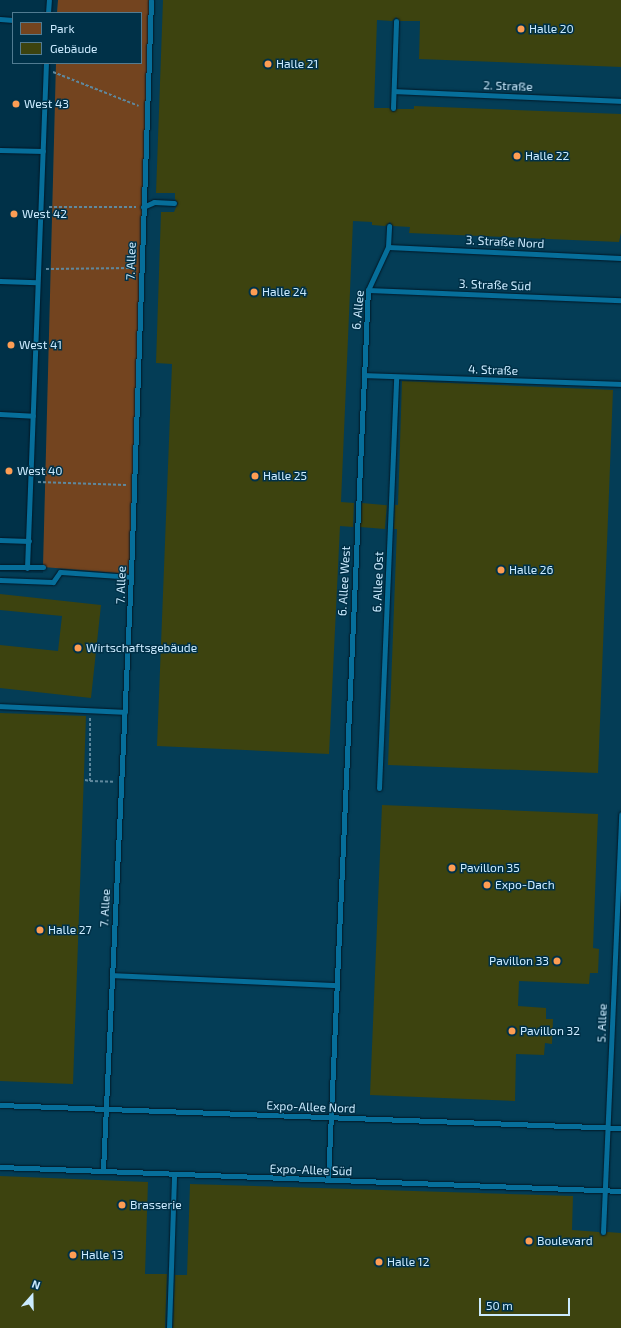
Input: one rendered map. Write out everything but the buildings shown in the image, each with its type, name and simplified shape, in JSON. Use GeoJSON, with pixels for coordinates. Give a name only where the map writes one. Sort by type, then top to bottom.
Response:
{"type":"FeatureCollection","features":[{"type":"Feature","properties":{"kind":"lane"},"geometry":{"type":"LineString","coordinates":[[48,12],[49,0]]}},
{"type":"Feature","properties":{"kind":"lane","name":"7. Allee"},"geometry":{"type":"LineString","coordinates":[[103,1170],[131,577],[151,0]]}},
{"type":"Feature","properties":{"kind":"lane"},"geometry":{"type":"LineString","coordinates":[[0,20],[12,20]]}},
{"type":"Feature","properties":{"kind":"lane"},"geometry":{"type":"LineString","coordinates":[[393,108],[396,21]]}},
{"type":"Feature","properties":{"kind":"lane"},"geometry":{"type":"LineString","coordinates":[[27,568],[46,66]]}},
{"type":"Feature","properties":{"kind":"lane","name":"2. Straße"},"geometry":{"type":"LineString","coordinates":[[394,91],[621,101]]}},
{"type":"Feature","properties":{"kind":"lane"},"geometry":{"type":"LineString","coordinates":[[0,150],[42,151]]}},
{"type":"Feature","properties":{"kind":"lane"},"geometry":{"type":"LineString","coordinates":[[143,207],[154,202],[174,203]]}},
{"type":"Feature","properties":{"kind":"lane","name":"6. Allee"},"geometry":{"type":"LineString","coordinates":[[364,375],[368,290],[388,247],[389,226]]}},
{"type":"Feature","properties":{"kind":"lane","name":"3. Straße Nord"},"geometry":{"type":"LineString","coordinates":[[388,247],[621,258]]}},
{"type":"Feature","properties":{"kind":"lane"},"geometry":{"type":"LineString","coordinates":[[0,281],[37,282]]}},
{"type":"Feature","properties":{"kind":"lane","name":"3. Straße Süd"},"geometry":{"type":"LineString","coordinates":[[368,290],[621,300]]}},
{"type":"Feature","properties":{"kind":"lane","name":"4. Straße"},"geometry":{"type":"LineString","coordinates":[[364,375],[621,384]]}},
{"type":"Feature","properties":{"kind":"lane","name":"6. Allee West"},"geometry":{"type":"LineString","coordinates":[[328,1180],[344,787],[364,375]]}},
{"type":"Feature","properties":{"kind":"lane","name":"6. Allee Ost"},"geometry":{"type":"LineString","coordinates":[[379,788],[396,376]]}},
{"type":"Feature","properties":{"kind":"lane"},"geometry":{"type":"LineString","coordinates":[[0,414],[33,416]]}},
{"type":"Feature","properties":{"kind":"lane"},"geometry":{"type":"LineString","coordinates":[[0,540],[29,541]]}},
{"type":"Feature","properties":{"kind":"lane"},"geometry":{"type":"LineString","coordinates":[[0,567],[43,567]]}},
{"type":"Feature","properties":{"kind":"lane"},"geometry":{"type":"LineString","coordinates":[[0,580],[53,582],[60,572],[131,577]]}},
{"type":"Feature","properties":{"kind":"lane"},"geometry":{"type":"LineString","coordinates":[[0,706],[125,712]]}},
{"type":"Feature","properties":{"kind":"lane","name":"5. Allee"},"geometry":{"type":"LineString","coordinates":[[603,1232],[621,814]]}},
{"type":"Feature","properties":{"kind":"lane"},"geometry":{"type":"LineString","coordinates":[[112,975],[336,985]]}},
{"type":"Feature","properties":{"kind":"lane","name":"Expo-Allee Nord"},"geometry":{"type":"LineString","coordinates":[[0,1105],[621,1128]]}},
{"type":"Feature","properties":{"kind":"lane","name":"Expo-Allee Süd"},"geometry":{"type":"LineString","coordinates":[[0,1167],[621,1191]]}},
{"type":"Feature","properties":{"kind":"lane"},"geometry":{"type":"LineString","coordinates":[[169,1328],[174,1174]]}},
{"type":"Feature","properties":{"kind":"path"},"geometry":{"type":"LineString","coordinates":[[46,66],[147,109]]}},
{"type":"Feature","properties":{"kind":"path"},"geometry":{"type":"LineString","coordinates":[[40,206],[143,207]]}},
{"type":"Feature","properties":{"kind":"path"},"geometry":{"type":"LineString","coordinates":[[38,269],[141,268]]}},
{"type":"Feature","properties":{"kind":"path"},"geometry":{"type":"LineString","coordinates":[[31,482],[133,486]]}},
{"type":"Feature","properties":{"kind":"path"},"geometry":{"type":"LineString","coordinates":[[90,710],[90,781]]}},
{"type":"Feature","properties":{"kind":"path"},"geometry":{"type":"LineString","coordinates":[[85,780],[121,782]]}},
{"type":"Feature","properties":{"kind":"shaded area"},"geometry":{"type":"Polygon","coordinates":[[[58,0],[621,0],[621,1328],[0,1328],[0,572],[43,573],[56,64],[142,64],[142,12],[57,12],[58,0]]]}},
{"type":"Feature","properties":{"kind":"green space"},"geometry":{"type":"Polygon","coordinates":[[[58,0],[151,0],[131,574],[43,567],[56,64],[142,64],[142,12],[57,12],[58,0]]]}},
{"type":"Feature","properties":{"kind":"place","name":"Halle 20"},"geometry":{"type":"Point","coordinates":[521,29]}},
{"type":"Feature","properties":{"kind":"place","name":"Halle 21"},"geometry":{"type":"Point","coordinates":[268,64]}},
{"type":"Feature","properties":{"kind":"place","name":"West 43"},"geometry":{"type":"Point","coordinates":[16,104]}},
{"type":"Feature","properties":{"kind":"place","name":"Halle 22"},"geometry":{"type":"Point","coordinates":[517,156]}},
{"type":"Feature","properties":{"kind":"place","name":"West 42"},"geometry":{"type":"Point","coordinates":[14,214]}},
{"type":"Feature","properties":{"kind":"place","name":"Halle 24"},"geometry":{"type":"Point","coordinates":[254,292]}},
{"type":"Feature","properties":{"kind":"place","name":"West 41"},"geometry":{"type":"Point","coordinates":[11,345]}},
{"type":"Feature","properties":{"kind":"place","name":"West 40"},"geometry":{"type":"Point","coordinates":[9,471]}},
{"type":"Feature","properties":{"kind":"place","name":"Halle 25"},"geometry":{"type":"Point","coordinates":[255,476]}},
{"type":"Feature","properties":{"kind":"place","name":"Halle 26"},"geometry":{"type":"Point","coordinates":[501,570]}},
{"type":"Feature","properties":{"kind":"place","name":"Wirtschaftsgebäude"},"geometry":{"type":"Point","coordinates":[78,648]}},
{"type":"Feature","properties":{"kind":"place","name":"Pavillon 35"},"geometry":{"type":"Point","coordinates":[452,868]}},
{"type":"Feature","properties":{"kind":"place","name":"Expo-Dach"},"geometry":{"type":"Point","coordinates":[487,885]}},
{"type":"Feature","properties":{"kind":"place","name":"Halle 27"},"geometry":{"type":"Point","coordinates":[40,930]}},
{"type":"Feature","properties":{"kind":"place","name":"Pavillon 33"},"geometry":{"type":"Point","coordinates":[557,961]}},
{"type":"Feature","properties":{"kind":"place","name":"Pavillon 32"},"geometry":{"type":"Point","coordinates":[512,1031]}},
{"type":"Feature","properties":{"kind":"place","name":"Brasserie"},"geometry":{"type":"Point","coordinates":[122,1205]}},
{"type":"Feature","properties":{"kind":"place","name":"Boulevard"},"geometry":{"type":"Point","coordinates":[529,1241]}},
{"type":"Feature","properties":{"kind":"place","name":"Halle 13"},"geometry":{"type":"Point","coordinates":[73,1255]}},
{"type":"Feature","properties":{"kind":"place","name":"Halle 12"},"geometry":{"type":"Point","coordinates":[379,1262]}}]}
